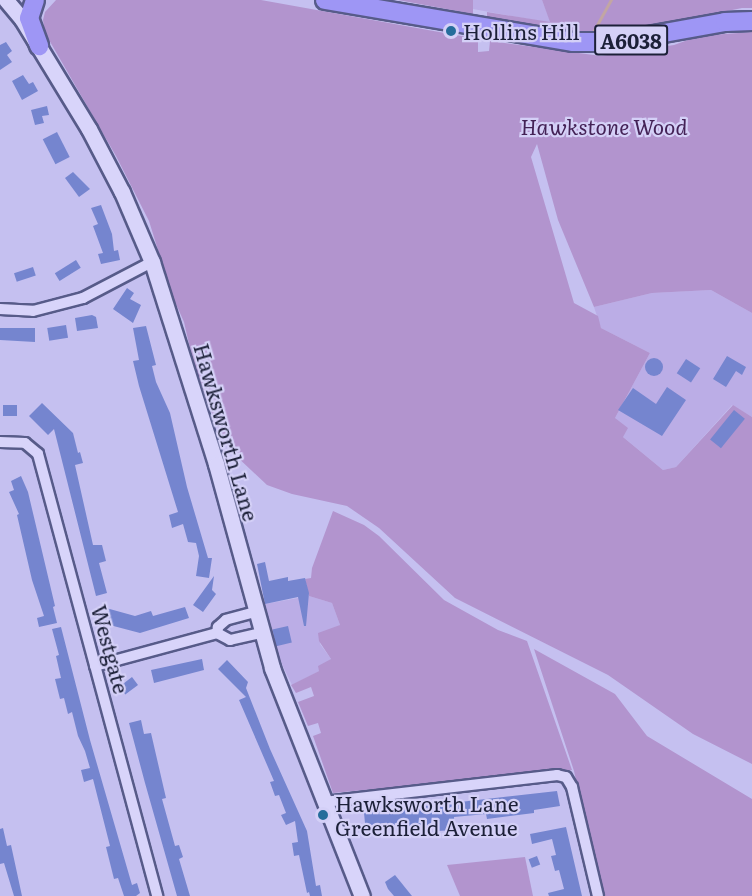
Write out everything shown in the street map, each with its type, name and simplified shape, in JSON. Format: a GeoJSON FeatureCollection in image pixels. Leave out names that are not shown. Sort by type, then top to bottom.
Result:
{"type":"FeatureCollection","features":[{"type":"Feature","properties":{"kind":"main road"},"geometry":{"type":"LineString","coordinates":[[35,0],[29,18],[39,46]]}},
{"type":"Feature","properties":{"kind":"main road","name":"A6038"},"geometry":{"type":"LineString","coordinates":[[325,0],[573,42],[614,42],[725,22],[752,21]]}},
{"type":"Feature","properties":{"kind":"street","name":"Hawksworth Lane"},"geometry":{"type":"LineString","coordinates":[[6,0],[39,46],[89,129],[117,181],[152,262],[216,464],[261,633],[362,896]]}},
{"type":"Feature","properties":{"kind":"street"},"geometry":{"type":"LineString","coordinates":[[0,309],[33,311],[83,298],[152,262]]}},
{"type":"Feature","properties":{"kind":"street","name":"Westgate"},"geometry":{"type":"LineString","coordinates":[[0,442],[25,443],[38,454],[157,896]]}},
{"type":"Feature","properties":{"kind":"street"},"geometry":{"type":"LineString","coordinates":[[218,633],[218,627],[226,620],[255,612]]}},
{"type":"Feature","properties":{"kind":"street"},"geometry":{"type":"LineString","coordinates":[[95,666],[218,633],[230,640],[261,633]]}},
{"type":"Feature","properties":{"kind":"street"},"geometry":{"type":"LineString","coordinates":[[324,802],[557,775],[566,777],[572,787],[598,896]]}},
{"type":"Feature","properties":{"kind":"shaded area"},"geometry":{"type":"Polygon","coordinates":[[[473,0],[542,0],[551,23],[473,9],[473,0]]]}},
{"type":"Feature","properties":{"kind":"shaded area"},"geometry":{"type":"Polygon","coordinates":[[[711,290],[752,313],[752,417],[732,405],[676,467],[663,470],[622,436],[615,418],[650,353],[601,328],[594,307],[652,293],[711,290]]]}},
{"type":"Feature","properties":{"kind":"shaded area"},"geometry":{"type":"Polygon","coordinates":[[[309,596],[332,603],[340,625],[321,640],[320,644],[331,659],[319,671],[292,685],[279,658],[265,604],[309,596]]]}},
{"type":"Feature","properties":{"kind":"green space","name":"Hawkstone Wood"},"geometry":{"type":"Polygon","coordinates":[[[56,0],[261,0],[478,39],[478,52],[489,51],[490,41],[601,56],[674,45],[710,32],[711,35],[752,32],[752,313],[711,290],[652,293],[594,307],[558,220],[537,144],[531,157],[574,303],[598,316],[601,328],[650,353],[615,418],[628,428],[623,437],[663,470],[676,467],[733,405],[752,417],[752,764],[693,734],[608,675],[455,598],[379,528],[347,506],[292,494],[267,485],[234,454],[217,426],[195,370],[184,322],[172,295],[149,221],[116,156],[45,33],[43,20],[45,12],[56,0]]]}},
{"type":"Feature","properties":{"kind":"green space"},"geometry":{"type":"Polygon","coordinates":[[[398,0],[473,0],[473,14],[398,0]]]}},
{"type":"Feature","properties":{"kind":"green space"},"geometry":{"type":"Polygon","coordinates":[[[542,0],[752,0],[752,8],[742,8],[614,34],[572,34],[487,17],[487,12],[550,22],[542,0]]]}},
{"type":"Feature","properties":{"kind":"green space"},"geometry":{"type":"Polygon","coordinates":[[[333,511],[364,525],[379,536],[444,600],[498,630],[527,641],[572,770],[333,793],[313,736],[321,733],[318,723],[308,726],[298,702],[314,696],[311,687],[296,693],[291,685],[319,671],[318,666],[331,659],[319,641],[318,633],[340,625],[332,603],[309,596],[305,579],[311,578],[312,568],[333,511]]]}},
{"type":"Feature","properties":{"kind":"green space"},"geometry":{"type":"Polygon","coordinates":[[[534,649],[615,694],[647,736],[752,799],[752,896],[602,896],[574,771],[534,649]]]}},
{"type":"Feature","properties":{"kind":"green space"},"geometry":{"type":"Polygon","coordinates":[[[525,857],[533,896],[460,896],[447,865],[525,857]]]}},
{"type":"Feature","properties":{"kind":"building"},"geometry":{"type":"Polygon","coordinates":[[[6,42],[12,51],[7,55],[12,62],[0,70],[0,45],[6,42]]]}},
{"type":"Feature","properties":{"kind":"building"},"geometry":{"type":"Polygon","coordinates":[[[23,75],[29,84],[33,82],[38,91],[22,100],[12,81],[23,75]]]}},
{"type":"Feature","properties":{"kind":"building"},"geometry":{"type":"Polygon","coordinates":[[[47,106],[49,115],[42,116],[44,123],[35,125],[31,110],[47,106]]]}},
{"type":"Feature","properties":{"kind":"building"},"geometry":{"type":"Polygon","coordinates":[[[57,132],[70,157],[55,164],[43,139],[57,132]]]}},
{"type":"Feature","properties":{"kind":"building"},"geometry":{"type":"Polygon","coordinates":[[[73,172],[90,189],[79,197],[65,178],[73,172]]]}},
{"type":"Feature","properties":{"kind":"building"},"geometry":{"type":"Polygon","coordinates":[[[101,205],[112,234],[114,251],[118,250],[120,260],[101,264],[98,254],[103,253],[93,226],[98,224],[91,208],[101,205]]]}},
{"type":"Feature","properties":{"kind":"building"},"geometry":{"type":"Polygon","coordinates":[[[76,260],[81,268],[60,281],[55,273],[76,260]]]}},
{"type":"Feature","properties":{"kind":"building"},"geometry":{"type":"Polygon","coordinates":[[[33,267],[36,276],[17,282],[14,273],[33,267]]]}},
{"type":"Feature","properties":{"kind":"building"},"geometry":{"type":"Polygon","coordinates":[[[127,288],[134,293],[130,299],[141,305],[133,323],[113,309],[127,288]]]}},
{"type":"Feature","properties":{"kind":"building"},"geometry":{"type":"Polygon","coordinates":[[[92,315],[96,317],[98,328],[77,331],[75,318],[92,315]]]}},
{"type":"Feature","properties":{"kind":"building"},"geometry":{"type":"Polygon","coordinates":[[[66,325],[68,338],[49,341],[47,328],[66,325]]]}},
{"type":"Feature","properties":{"kind":"building"},"geometry":{"type":"Polygon","coordinates":[[[146,326],[156,365],[152,366],[156,382],[170,413],[187,487],[208,558],[212,558],[209,578],[196,576],[199,556],[196,543],[188,542],[183,524],[172,528],[169,515],[178,512],[133,361],[139,360],[133,328],[146,326]]]}},
{"type":"Feature","properties":{"kind":"building"},"geometry":{"type":"Polygon","coordinates":[[[0,328],[35,328],[35,342],[0,340],[0,328]]]}},
{"type":"Feature","properties":{"kind":"building"},"geometry":{"type":"Polygon","coordinates":[[[727,356],[746,367],[742,375],[736,371],[726,387],[713,379],[727,356]]]}},
{"type":"Feature","properties":{"kind":"building"},"geometry":{"type":"Polygon","coordinates":[[[654,358],[662,363],[663,367],[658,375],[654,376],[646,371],[645,367],[650,359],[654,358]]]}},
{"type":"Feature","properties":{"kind":"building"},"geometry":{"type":"Polygon","coordinates":[[[686,359],[700,368],[691,383],[677,373],[686,359]]]}},
{"type":"Feature","properties":{"kind":"building"},"geometry":{"type":"Polygon","coordinates":[[[667,387],[686,400],[662,436],[618,410],[633,388],[656,404],[667,387]]]}},
{"type":"Feature","properties":{"kind":"building"},"geometry":{"type":"Polygon","coordinates":[[[42,403],[73,433],[78,453],[80,452],[83,463],[75,465],[93,545],[102,545],[106,561],[99,563],[107,593],[96,596],[54,429],[48,435],[29,416],[42,403]]]}},
{"type":"Feature","properties":{"kind":"building"},"geometry":{"type":"Polygon","coordinates":[[[3,405],[17,405],[17,416],[3,416],[3,405]]]}},
{"type":"Feature","properties":{"kind":"building"},"geometry":{"type":"Polygon","coordinates":[[[734,410],[745,419],[721,448],[710,440],[734,410]]]}},
{"type":"Feature","properties":{"kind":"building"},"geometry":{"type":"Polygon","coordinates":[[[21,476],[28,492],[55,606],[53,607],[57,623],[39,627],[37,618],[44,616],[32,580],[17,515],[19,514],[9,492],[14,490],[11,481],[21,476]]]}},
{"type":"Feature","properties":{"kind":"building"},"geometry":{"type":"Polygon","coordinates":[[[265,562],[269,581],[288,577],[288,581],[305,578],[309,593],[306,626],[304,626],[298,597],[265,604],[257,564],[265,562]]]}},
{"type":"Feature","properties":{"kind":"building"},"geometry":{"type":"Polygon","coordinates":[[[214,576],[212,590],[216,594],[203,612],[193,605],[214,576]]]}},
{"type":"Feature","properties":{"kind":"building"},"geometry":{"type":"Polygon","coordinates":[[[185,607],[189,618],[140,633],[102,623],[106,608],[135,616],[151,611],[153,616],[185,607]]]}},
{"type":"Feature","properties":{"kind":"building"},"geometry":{"type":"Polygon","coordinates":[[[288,626],[292,643],[276,646],[272,630],[288,626]]]}},
{"type":"Feature","properties":{"kind":"building"},"geometry":{"type":"Polygon","coordinates":[[[61,627],[90,740],[132,885],[137,883],[140,893],[136,896],[124,896],[118,878],[114,879],[106,847],[110,846],[93,779],[84,782],[81,770],[90,768],[85,751],[78,736],[72,712],[68,714],[64,698],[60,699],[55,679],[61,678],[56,656],[59,655],[52,629],[61,627]]]}},
{"type":"Feature","properties":{"kind":"building"},"geometry":{"type":"Polygon","coordinates":[[[202,659],[204,670],[154,683],[151,670],[202,659]]]}},
{"type":"Feature","properties":{"kind":"building"},"geometry":{"type":"Polygon","coordinates":[[[227,660],[248,682],[246,688],[270,749],[307,831],[316,886],[320,885],[322,896],[310,896],[309,892],[307,893],[299,855],[294,856],[292,843],[298,842],[295,821],[286,825],[281,815],[286,813],[279,795],[275,796],[270,782],[274,781],[239,700],[246,697],[218,669],[227,660]]]}},
{"type":"Feature","properties":{"kind":"building"},"geometry":{"type":"Polygon","coordinates":[[[132,677],[138,685],[125,695],[119,687],[132,677]]]}},
{"type":"Feature","properties":{"kind":"building"},"geometry":{"type":"Polygon","coordinates":[[[141,720],[144,734],[151,733],[166,798],[162,799],[175,846],[179,845],[183,857],[179,859],[190,896],[177,896],[145,783],[129,723],[141,720]]]}},
{"type":"Feature","properties":{"kind":"building"},"geometry":{"type":"Polygon","coordinates":[[[557,791],[560,806],[534,810],[534,813],[487,819],[486,814],[454,817],[455,830],[437,831],[437,827],[415,829],[415,825],[366,833],[364,813],[557,791]]]}},
{"type":"Feature","properties":{"kind":"building"},"geometry":{"type":"Polygon","coordinates":[[[566,827],[582,896],[549,896],[548,893],[564,889],[559,870],[555,871],[551,856],[556,855],[552,839],[532,844],[530,834],[566,827]]]}},
{"type":"Feature","properties":{"kind":"building"},"geometry":{"type":"Polygon","coordinates":[[[3,828],[7,846],[11,845],[22,896],[14,896],[4,863],[0,864],[0,829],[3,828]]]}},
{"type":"Feature","properties":{"kind":"building"},"geometry":{"type":"Polygon","coordinates":[[[537,856],[540,864],[532,868],[529,859],[537,856]]]}},
{"type":"Feature","properties":{"kind":"building"},"geometry":{"type":"Polygon","coordinates":[[[395,875],[412,896],[394,896],[388,889],[385,882],[395,875]]]}},
{"type":"Feature","properties":{"kind":"waterway"},"geometry":{"type":"LineString","coordinates":[[593,32],[611,0]]}},
{"type":"Feature","properties":{"kind":"place","name":"Hollins Hill"},"geometry":{"type":"Point","coordinates":[451,31]}},
{"type":"Feature","properties":{"kind":"place","name":"Hawksworth Lane Greenfield Avenue"},"geometry":{"type":"Point","coordinates":[323,815]}}]}
